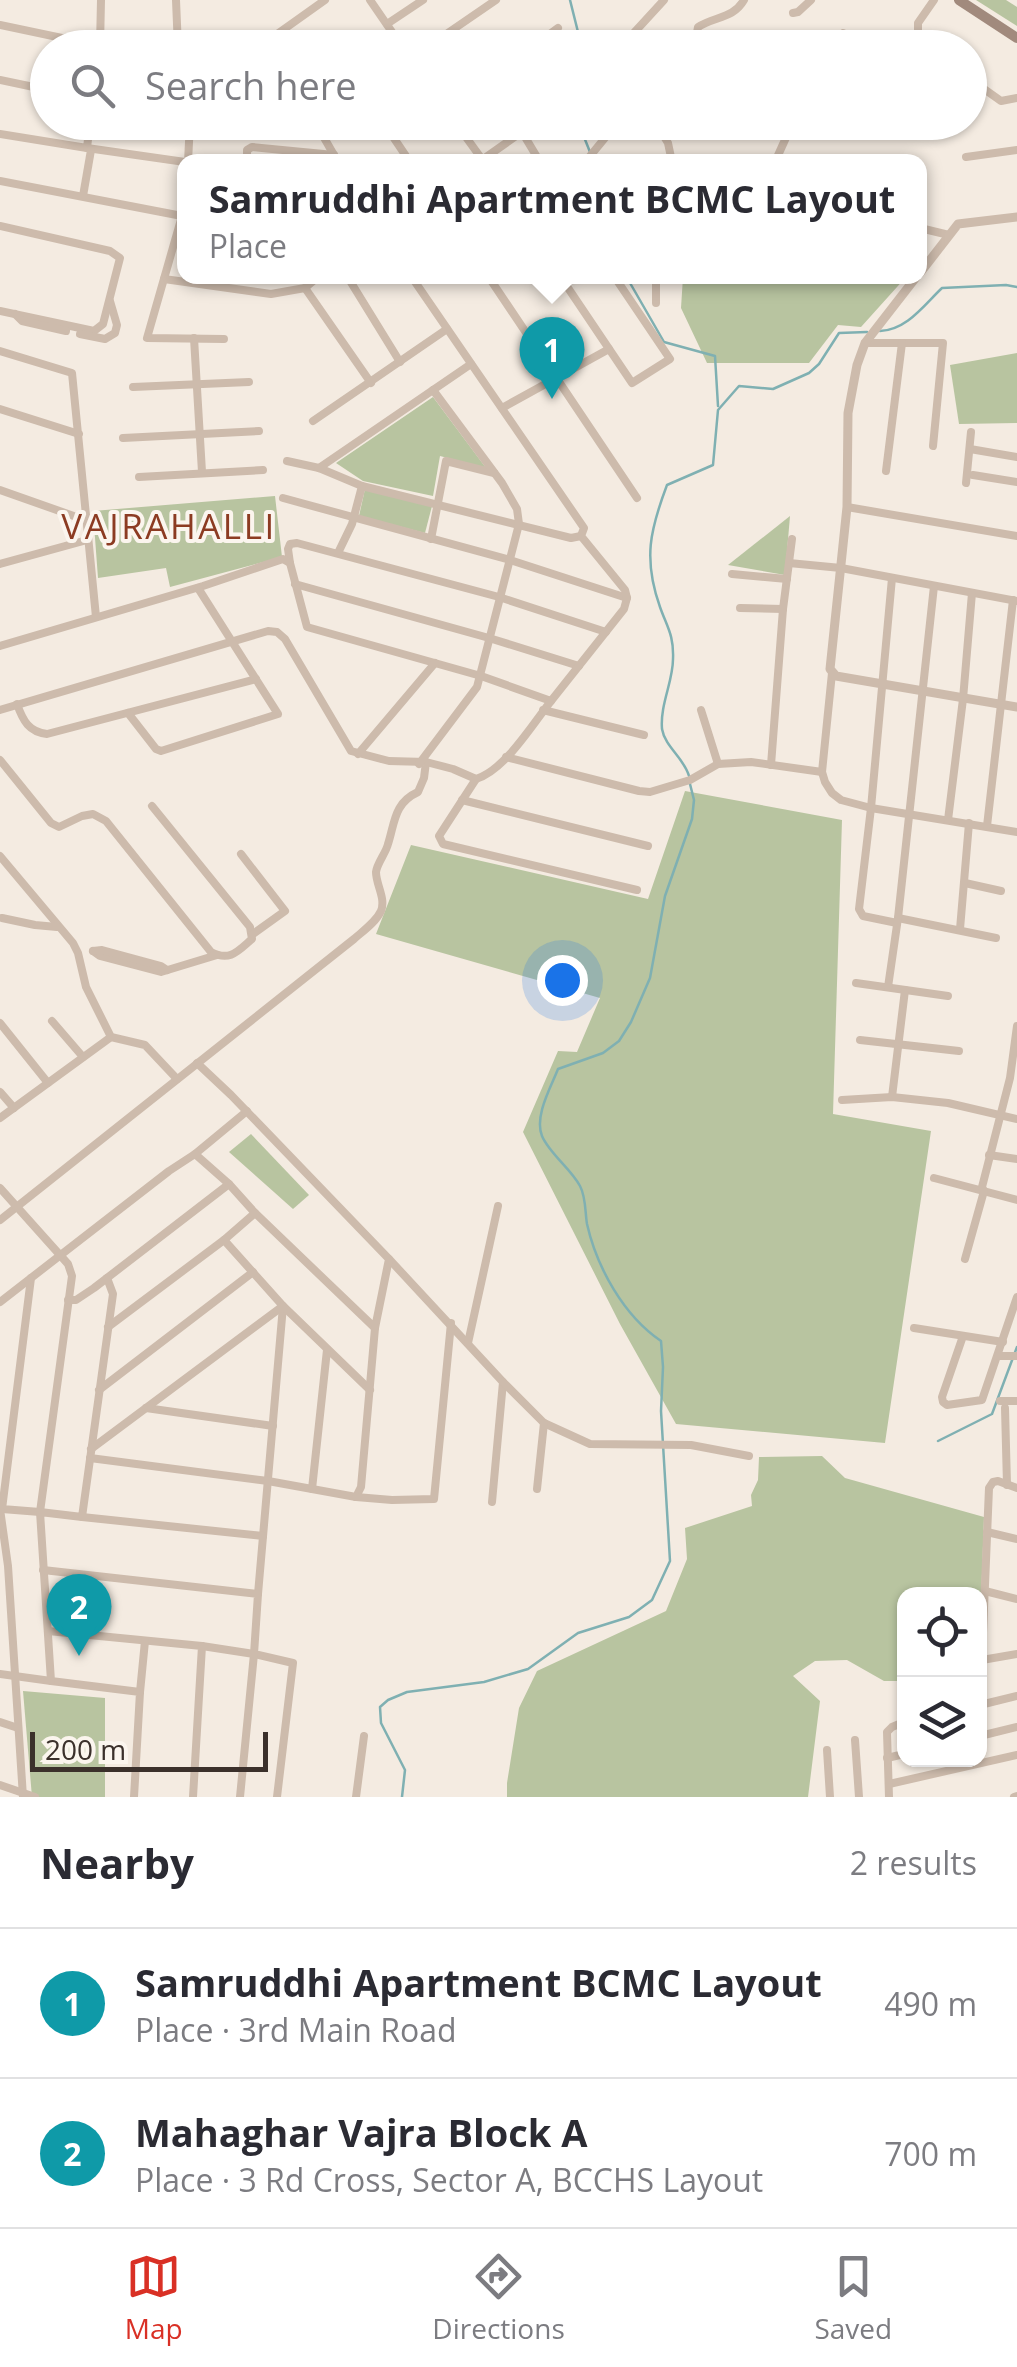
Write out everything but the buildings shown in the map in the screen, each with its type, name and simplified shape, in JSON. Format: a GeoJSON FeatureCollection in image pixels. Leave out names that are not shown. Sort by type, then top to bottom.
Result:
{"type":"FeatureCollection","features":[{"type":"Feature","properties":{"kind":"main road"},"geometry":{"type":"LineString","coordinates":[[959,0],[1017,38]]}},
{"type":"Feature","properties":{"kind":"street"},"geometry":{"type":"LineString","coordinates":[[101,0],[101,30]]}},
{"type":"Feature","properties":{"kind":"street"},"geometry":{"type":"LineString","coordinates":[[176,0],[177,30]]}},
{"type":"Feature","properties":{"kind":"street"},"geometry":{"type":"LineString","coordinates":[[287,30],[325,0]]}},
{"type":"Feature","properties":{"kind":"street"},"geometry":{"type":"LineString","coordinates":[[370,0],[391,30]]}},
{"type":"Feature","properties":{"kind":"street"},"geometry":{"type":"LineString","coordinates":[[387,24],[422,0]]}},
{"type":"Feature","properties":{"kind":"street"},"geometry":{"type":"LineString","coordinates":[[452,30],[496,0]]}},
{"type":"Feature","properties":{"kind":"street"},"geometry":{"type":"LineString","coordinates":[[636,30],[664,0]]}},
{"type":"Feature","properties":{"kind":"street"},"geometry":{"type":"LineString","coordinates":[[697,30],[706,22],[735,12],[744,0]]}},
{"type":"Feature","properties":{"kind":"street"},"geometry":{"type":"LineString","coordinates":[[793,13],[811,0]]}},
{"type":"Feature","properties":{"kind":"street"},"geometry":{"type":"LineString","coordinates":[[917,30],[934,0]]}},
{"type":"Feature","properties":{"kind":"street"},"geometry":{"type":"LineString","coordinates":[[0,26],[30,32]]}},
{"type":"Feature","properties":{"kind":"street"},"geometry":{"type":"LineString","coordinates":[[0,80],[30,86]]}},
{"type":"Feature","properties":{"kind":"street"},"geometry":{"type":"LineString","coordinates":[[987,91],[1001,100],[1017,98]]}},
{"type":"Feature","properties":{"kind":"street"},"geometry":{"type":"LineString","coordinates":[[0,134],[30,139]]}},
{"type":"Feature","properties":{"kind":"street"},"geometry":{"type":"LineString","coordinates":[[36,140],[177,161]]}},
{"type":"Feature","properties":{"kind":"street"},"geometry":{"type":"LineString","coordinates":[[83,196],[89,140]]}},
{"type":"Feature","properties":{"kind":"street"},"geometry":{"type":"LineString","coordinates":[[247,154],[252,147],[305,154]]}},
{"type":"Feature","properties":{"kind":"street"},"geometry":{"type":"LineString","coordinates":[[966,157],[1017,150]]}},
{"type":"Feature","properties":{"kind":"street"},"geometry":{"type":"LineString","coordinates":[[0,181],[177,215]]}},
{"type":"Feature","properties":{"kind":"street"},"geometry":{"type":"LineString","coordinates":[[927,263],[958,224],[1017,217]]}},
{"type":"Feature","properties":{"kind":"street"},"geometry":{"type":"LineString","coordinates":[[0,226],[115,253],[120,258],[103,324],[94,331],[0,311]]}},
{"type":"Feature","properties":{"kind":"street"},"geometry":{"type":"LineString","coordinates":[[927,229],[949,234]]}},
{"type":"Feature","properties":{"kind":"street"},"geometry":{"type":"LineString","coordinates":[[177,247],[147,338],[224,338]]}},
{"type":"Feature","properties":{"kind":"street"},"geometry":{"type":"LineString","coordinates":[[164,279],[177,281]]}},
{"type":"Feature","properties":{"kind":"street"},"geometry":{"type":"LineString","coordinates":[[200,284],[271,294],[309,284]]}},
{"type":"Feature","properties":{"kind":"street"},"geometry":{"type":"LineString","coordinates":[[351,284],[400,362]]}},
{"type":"Feature","properties":{"kind":"street"},"geometry":{"type":"LineString","coordinates":[[416,284],[584,528],[582,536]]}},
{"type":"Feature","properties":{"kind":"street"},"geometry":{"type":"LineString","coordinates":[[493,284],[637,498]]}},
{"type":"Feature","properties":{"kind":"street"},"geometry":{"type":"LineString","coordinates":[[565,284],[632,383],[670,360],[619,284]]}},
{"type":"Feature","properties":{"kind":"street"},"geometry":{"type":"LineString","coordinates":[[656,284],[656,303]]}},
{"type":"Feature","properties":{"kind":"street"},"geometry":{"type":"LineString","coordinates":[[911,284],[865,342],[848,413],[847,507],[822,772],[824,782],[841,800],[1017,832]]}},
{"type":"Feature","properties":{"kind":"street"},"geometry":{"type":"LineString","coordinates":[[305,288],[371,382]]}},
{"type":"Feature","properties":{"kind":"street"},"geometry":{"type":"LineString","coordinates":[[80,334],[104,338],[116,332],[110,298]]}},
{"type":"Feature","properties":{"kind":"street"},"geometry":{"type":"LineString","coordinates":[[16,314],[22,321],[66,331]]}},
{"type":"Feature","properties":{"kind":"street"},"geometry":{"type":"LineString","coordinates":[[313,420],[447,329]]}},
{"type":"Feature","properties":{"kind":"street"},"geometry":{"type":"LineString","coordinates":[[194,338],[202,472]]}},
{"type":"Feature","properties":{"kind":"street"},"geometry":{"type":"LineString","coordinates":[[865,342],[943,343],[933,446]]}},
{"type":"Feature","properties":{"kind":"street"},"geometry":{"type":"LineString","coordinates":[[886,471],[902,343]]}},
{"type":"Feature","properties":{"kind":"street"},"geometry":{"type":"LineString","coordinates":[[502,408],[609,349]]}},
{"type":"Feature","properties":{"kind":"street"},"geometry":{"type":"LineString","coordinates":[[0,351],[72,374],[96,617]]}},
{"type":"Feature","properties":{"kind":"street"},"geometry":{"type":"LineString","coordinates":[[319,468],[471,364]]}},
{"type":"Feature","properties":{"kind":"street"},"geometry":{"type":"LineString","coordinates":[[132,387],[248,382]]}},
{"type":"Feature","properties":{"kind":"street"},"geometry":{"type":"LineString","coordinates":[[0,1220],[380,914],[383,904],[376,871],[389,843],[390,830],[408,797],[418,792],[424,778],[423,763],[478,687],[519,524],[517,509],[494,473],[433,390]]}},
{"type":"Feature","properties":{"kind":"street"},"geometry":{"type":"LineString","coordinates":[[0,409],[78,434]]}},
{"type":"Feature","properties":{"kind":"street"},"geometry":{"type":"LineString","coordinates":[[123,438],[258,431]]}},
{"type":"Feature","properties":{"kind":"street"},"geometry":{"type":"LineString","coordinates":[[966,483],[972,432]]}},
{"type":"Feature","properties":{"kind":"street"},"geometry":{"type":"LineString","coordinates":[[970,449],[1017,457]]}},
{"type":"Feature","properties":{"kind":"street"},"geometry":{"type":"LineString","coordinates":[[287,461],[319,468],[362,486],[571,538],[582,536]]}},
{"type":"Feature","properties":{"kind":"street"},"geometry":{"type":"LineString","coordinates":[[431,539],[446,461],[494,473]]}},
{"type":"Feature","properties":{"kind":"street"},"geometry":{"type":"LineString","coordinates":[[139,476],[264,470]]}},
{"type":"Feature","properties":{"kind":"street"},"geometry":{"type":"LineString","coordinates":[[973,474],[1017,482]]}},
{"type":"Feature","properties":{"kind":"street"},"geometry":{"type":"LineString","coordinates":[[338,554],[362,486]]}},
{"type":"Feature","properties":{"kind":"street"},"geometry":{"type":"LineString","coordinates":[[0,490],[85,520]]}},
{"type":"Feature","properties":{"kind":"street"},"geometry":{"type":"LineString","coordinates":[[283,498],[510,560],[627,598]]}},
{"type":"Feature","properties":{"kind":"street"},"geometry":{"type":"LineString","coordinates":[[847,507],[1017,536]]}},
{"type":"Feature","properties":{"kind":"street"},"geometry":{"type":"LineString","coordinates":[[0,710],[268,631],[277,632],[285,639],[350,751],[389,761],[453,769],[476,779],[484,777],[504,761],[624,609],[625,590],[582,536]]}},
{"type":"Feature","properties":{"kind":"street"},"geometry":{"type":"LineString","coordinates":[[771,766],[792,539]]}},
{"type":"Feature","properties":{"kind":"street"},"geometry":{"type":"LineString","coordinates":[[0,564],[87,540]]}},
{"type":"Feature","properties":{"kind":"street"},"geometry":{"type":"LineString","coordinates":[[551,701],[480,676],[307,627],[290,563],[290,544],[297,542],[499,597],[606,632]]}},
{"type":"Feature","properties":{"kind":"street"},"geometry":{"type":"LineString","coordinates":[[0,646],[283,559],[290,563]]}},
{"type":"Feature","properties":{"kind":"street"},"geometry":{"type":"LineString","coordinates":[[789,563],[840,568],[1015,600],[986,826]]}},
{"type":"Feature","properties":{"kind":"street"},"geometry":{"type":"LineString","coordinates":[[732,574],[787,579]]}},
{"type":"Feature","properties":{"kind":"street"},"geometry":{"type":"LineString","coordinates":[[892,578],[858,909],[863,916],[996,938]]}},
{"type":"Feature","properties":{"kind":"street"},"geometry":{"type":"LineString","coordinates":[[295,584],[579,666]]}},
{"type":"Feature","properties":{"kind":"street"},"geometry":{"type":"LineString","coordinates":[[888,987],[934,586]]}},
{"type":"Feature","properties":{"kind":"street"},"geometry":{"type":"LineString","coordinates":[[128,714],[156,749],[165,750],[278,714],[198,588]]}},
{"type":"Feature","properties":{"kind":"street"},"geometry":{"type":"LineString","coordinates":[[948,820],[972,592]]}},
{"type":"Feature","properties":{"kind":"street"},"geometry":{"type":"LineString","coordinates":[[740,608],[783,610]]}},
{"type":"Feature","properties":{"kind":"street"},"geometry":{"type":"LineString","coordinates":[[358,754],[435,664]]}},
{"type":"Feature","properties":{"kind":"street"},"geometry":{"type":"LineString","coordinates":[[832,674],[1017,708]]}},
{"type":"Feature","properties":{"kind":"street"},"geometry":{"type":"LineString","coordinates":[[17,704],[30,730],[47,734],[256,679]]}},
{"type":"Feature","properties":{"kind":"street"},"geometry":{"type":"LineString","coordinates":[[544,710],[644,735]]}},
{"type":"Feature","properties":{"kind":"street"},"geometry":{"type":"LineString","coordinates":[[701,710],[718,764]]}},
{"type":"Feature","properties":{"kind":"street"},"geometry":{"type":"LineString","coordinates":[[506,757],[639,792],[690,780],[718,764],[751,762],[822,772]]}},
{"type":"Feature","properties":{"kind":"street"},"geometry":{"type":"LineString","coordinates":[[0,760],[59,828],[94,814],[106,821],[217,955]]}},
{"type":"Feature","properties":{"kind":"street"},"geometry":{"type":"LineString","coordinates":[[476,779],[439,836],[444,844],[637,890]]}},
{"type":"Feature","properties":{"kind":"street"},"geometry":{"type":"LineString","coordinates":[[462,800],[648,846]]}},
{"type":"Feature","properties":{"kind":"street"},"geometry":{"type":"LineString","coordinates":[[152,806],[253,934]]}},
{"type":"Feature","properties":{"kind":"street"},"geometry":{"type":"LineString","coordinates":[[960,930],[969,823]]}},
{"type":"Feature","properties":{"kind":"street"},"geometry":{"type":"LineString","coordinates":[[78,952],[93,951],[153,972],[217,955],[233,955],[253,934],[286,911],[241,854]]}},
{"type":"Feature","properties":{"kind":"street"},"geometry":{"type":"LineString","coordinates":[[0,856],[73,943],[86,987],[111,1037]]}},
{"type":"Feature","properties":{"kind":"street"},"geometry":{"type":"LineString","coordinates":[[965,883],[1002,891]]}},
{"type":"Feature","properties":{"kind":"street"},"geometry":{"type":"LineString","coordinates":[[2,918],[58,927]]}},
{"type":"Feature","properties":{"kind":"street"},"geometry":{"type":"LineString","coordinates":[[856,982],[948,996]]}},
{"type":"Feature","properties":{"kind":"street"},"geometry":{"type":"LineString","coordinates":[[892,1097],[905,990]]}},
{"type":"Feature","properties":{"kind":"street"},"geometry":{"type":"LineString","coordinates":[[52,1021],[83,1057]]}},
{"type":"Feature","properties":{"kind":"street"},"geometry":{"type":"LineString","coordinates":[[0,1023],[48,1083]]}},
{"type":"Feature","properties":{"kind":"street"},"geometry":{"type":"LineString","coordinates":[[965,1259],[1000,1114],[1014,1079],[1017,1026]]}},
{"type":"Feature","properties":{"kind":"street"},"geometry":{"type":"LineString","coordinates":[[0,1118],[111,1037],[145,1045],[177,1079]]}},
{"type":"Feature","properties":{"kind":"street"},"geometry":{"type":"LineString","coordinates":[[860,1040],[960,1051]]}},
{"type":"Feature","properties":{"kind":"street"},"geometry":{"type":"LineString","coordinates":[[197,1064],[247,1111],[544,1423],[590,1444],[691,1445],[750,1456]]}},
{"type":"Feature","properties":{"kind":"street"},"geometry":{"type":"LineString","coordinates":[[0,1092],[14,1108]]}},
{"type":"Feature","properties":{"kind":"street"},"geometry":{"type":"LineString","coordinates":[[842,1100],[892,1097],[948,1103],[1017,1119]]}},
{"type":"Feature","properties":{"kind":"street"},"geometry":{"type":"LineString","coordinates":[[0,1302],[247,1111]]}},
{"type":"Feature","properties":{"kind":"street"},"geometry":{"type":"LineString","coordinates":[[195,1154],[375,1328]]}},
{"type":"Feature","properties":{"kind":"street"},"geometry":{"type":"LineString","coordinates":[[989,1155],[1017,1159]]}},
{"type":"Feature","properties":{"kind":"street"},"geometry":{"type":"LineString","coordinates":[[934,1178],[1017,1200]]}},
{"type":"Feature","properties":{"kind":"street"},"geometry":{"type":"LineString","coordinates":[[68,1300],[76,1300],[107,1278],[229,1184]]}},
{"type":"Feature","properties":{"kind":"street"},"geometry":{"type":"LineString","coordinates":[[0,1188],[68,1264],[72,1276],[40,1512],[51,1681]]}},
{"type":"Feature","properties":{"kind":"street"},"geometry":{"type":"LineString","coordinates":[[468,1343],[498,1206]]}},
{"type":"Feature","properties":{"kind":"street"},"geometry":{"type":"LineString","coordinates":[[108,1327],[255,1214]]}},
{"type":"Feature","properties":{"kind":"street"},"geometry":{"type":"LineString","coordinates":[[224,1240],[283,1306],[370,1391]]}},
{"type":"Feature","properties":{"kind":"street"},"geometry":{"type":"LineString","coordinates":[[356,1497],[361,1487],[375,1328],[390,1259]]}},
{"type":"Feature","properties":{"kind":"street"},"geometry":{"type":"LineString","coordinates":[[98,1390],[253,1272]]}},
{"type":"Feature","properties":{"kind":"street"},"geometry":{"type":"LineString","coordinates":[[23,1795],[1,1509],[31,1278]]}},
{"type":"Feature","properties":{"kind":"street"},"geometry":{"type":"LineString","coordinates":[[82,1516],[113,1294],[107,1278]]}},
{"type":"Feature","properties":{"kind":"street"},"geometry":{"type":"LineString","coordinates":[[963,1336],[942,1397],[946,1405],[982,1400],[1013,1319],[1017,1297]]}},
{"type":"Feature","properties":{"kind":"street"},"geometry":{"type":"LineString","coordinates":[[90,1454],[283,1306]]}},
{"type":"Feature","properties":{"kind":"street"},"geometry":{"type":"LineString","coordinates":[[240,1797],[283,1306]]}},
{"type":"Feature","properties":{"kind":"street"},"geometry":{"type":"LineString","coordinates":[[90,1454],[356,1497],[434,1499],[451,1323]]}},
{"type":"Feature","properties":{"kind":"street"},"geometry":{"type":"LineString","coordinates":[[914,1328],[1003,1342]]}},
{"type":"Feature","properties":{"kind":"street"},"geometry":{"type":"LineString","coordinates":[[312,1489],[327,1350]]}},
{"type":"Feature","properties":{"kind":"street"},"geometry":{"type":"LineString","coordinates":[[998,1356],[1017,1356]]}},
{"type":"Feature","properties":{"kind":"street"},"geometry":{"type":"LineString","coordinates":[[492,1502],[504,1382]]}},
{"type":"Feature","properties":{"kind":"street"},"geometry":{"type":"LineString","coordinates":[[985,1587],[990,1485],[998,1481],[1012,1486],[1003,1404],[1017,1401]]}},
{"type":"Feature","properties":{"kind":"street"},"geometry":{"type":"LineString","coordinates":[[146,1408],[273,1426]]}},
{"type":"Feature","properties":{"kind":"street"},"geometry":{"type":"LineString","coordinates":[[538,1489],[544,1423]]}},
{"type":"Feature","properties":{"kind":"street"},"geometry":{"type":"LineString","coordinates":[[1,1509],[263,1536]]}},
{"type":"Feature","properties":{"kind":"street"},"geometry":{"type":"LineString","coordinates":[[987,1532],[1017,1539]]}},
{"type":"Feature","properties":{"kind":"street"},"geometry":{"type":"LineString","coordinates":[[43,1570],[258,1594]]}},
{"type":"Feature","properties":{"kind":"street"},"geometry":{"type":"LineString","coordinates":[[987,1592],[1017,1599]]}},
{"type":"Feature","properties":{"kind":"street"},"geometry":{"type":"LineString","coordinates":[[0,1622],[12,1623]]}},
{"type":"Feature","properties":{"kind":"street"},"geometry":{"type":"LineString","coordinates":[[48,1631],[202,1646],[293,1664],[277,1797]]}},
{"type":"Feature","properties":{"kind":"street"},"geometry":{"type":"LineString","coordinates":[[134,1797],[146,1641]]}},
{"type":"Feature","properties":{"kind":"street"},"geometry":{"type":"LineString","coordinates":[[193,1797],[202,1646]]}},
{"type":"Feature","properties":{"kind":"street"},"geometry":{"type":"LineString","coordinates":[[987,1659],[1017,1654]]}},
{"type":"Feature","properties":{"kind":"street"},"geometry":{"type":"LineString","coordinates":[[0,1674],[140,1692]]}},
{"type":"Feature","properties":{"kind":"street"},"geometry":{"type":"LineString","coordinates":[[987,1703],[1017,1696]]}},
{"type":"Feature","properties":{"kind":"street"},"geometry":{"type":"LineString","coordinates":[[0,1722],[18,1728]]}},
{"type":"Feature","properties":{"kind":"street"},"geometry":{"type":"LineString","coordinates":[[889,1797],[887,1732],[897,1725]]}},
{"type":"Feature","properties":{"kind":"street"},"geometry":{"type":"LineString","coordinates":[[987,1734],[1017,1727]]}},
{"type":"Feature","properties":{"kind":"street"},"geometry":{"type":"LineString","coordinates":[[356,1797],[364,1736]]}},
{"type":"Feature","properties":{"kind":"street"},"geometry":{"type":"LineString","coordinates":[[855,1740],[859,1797]]}},
{"type":"Feature","properties":{"kind":"street"},"geometry":{"type":"LineString","coordinates":[[826,1750],[830,1797]]}},
{"type":"Feature","properties":{"kind":"street"},"geometry":{"type":"LineString","coordinates":[[888,1784],[1017,1755]]}},
{"type":"Feature","properties":{"kind":"street"},"geometry":{"type":"LineString","coordinates":[[886,1758],[897,1756]]}},
{"type":"Feature","properties":{"kind":"street"},"geometry":{"type":"LineString","coordinates":[[0,1785],[34,1797]]}},
{"type":"Feature","properties":{"kind":"green space"},"geometry":{"type":"Polygon","coordinates":[[[976,0],[1006,0],[1017,7],[1017,26],[976,0]]]}},
{"type":"Feature","properties":{"kind":"green space"},"geometry":{"type":"Polygon","coordinates":[[[682,284],[900,284],[861,327],[838,325],[809,363],[707,363],[681,308],[682,284]]]}},
{"type":"Feature","properties":{"kind":"green space"},"geometry":{"type":"Polygon","coordinates":[[[1017,353],[1017,423],[959,424],[950,365],[1017,353]]]}},
{"type":"Feature","properties":{"kind":"green space"},"geometry":{"type":"Polygon","coordinates":[[[433,397],[486,468],[440,456],[433,496],[363,481],[336,463],[433,397]]]}},
{"type":"Feature","properties":{"kind":"green space"},"geometry":{"type":"Polygon","coordinates":[[[365,489],[432,506],[425,533],[359,516],[365,489]]]}},
{"type":"Feature","properties":{"kind":"green space"},"geometry":{"type":"Polygon","coordinates":[[[275,496],[282,557],[170,587],[166,568],[98,578],[93,511],[275,496]]]}},
{"type":"Feature","properties":{"kind":"green space"},"geometry":{"type":"Polygon","coordinates":[[[790,516],[785,575],[728,565],[790,516]]]}},
{"type":"Feature","properties":{"kind":"green space"},"geometry":{"type":"Polygon","coordinates":[[[685,791],[842,820],[833,1114],[931,1131],[885,1443],[676,1424],[620,1324],[523,1132],[558,1051],[577,1052],[600,998],[376,934],[411,845],[648,899],[685,791]]]}},
{"type":"Feature","properties":{"kind":"green space"},"geometry":{"type":"Polygon","coordinates":[[[251,1134],[309,1195],[293,1209],[229,1152],[251,1134]]]}},
{"type":"Feature","properties":{"kind":"green space"},"geometry":{"type":"Polygon","coordinates":[[[822,1456],[845,1478],[984,1517],[982,1587],[897,1587],[897,1681],[884,1681],[847,1660],[815,1661],[793,1676],[820,1701],[808,1797],[507,1797],[519,1708],[537,1671],[666,1611],[687,1559],[685,1528],[752,1506],[759,1457],[822,1456]]]}},
{"type":"Feature","properties":{"kind":"green space"},"geometry":{"type":"Polygon","coordinates":[[[23,1691],[105,1698],[105,1797],[32,1797],[23,1691]]]}},
{"type":"Feature","properties":{"kind":"waterway"},"geometry":{"type":"LineString","coordinates":[[570,0],[578,30]]}},
{"type":"Feature","properties":{"kind":"waterway"},"geometry":{"type":"LineString","coordinates":[[585,140],[591,154]]}},
{"type":"Feature","properties":{"kind":"waterway"},"geometry":{"type":"LineString","coordinates":[[631,284],[664,342],[715,356],[718,406]]}},
{"type":"Feature","properties":{"kind":"waterway"},"geometry":{"type":"LineString","coordinates":[[880,331],[907,321],[942,288],[1017,287]]}},
{"type":"Feature","properties":{"kind":"waterway"},"geometry":{"type":"LineString","coordinates":[[689,776],[662,729],[673,651],[650,559],[656,516],[667,485],[713,465],[718,410],[739,386],[773,389],[809,373],[839,333],[867,332]]}},
{"type":"Feature","properties":{"kind":"waterway"},"geometry":{"type":"LineString","coordinates":[[402,1797],[405,1770],[381,1723],[380,1707],[407,1692],[484,1682],[528,1669],[578,1633],[629,1617],[652,1600],[670,1561],[661,1341],[624,1305],[605,1274],[587,1224],[582,1190],[545,1142],[540,1120],[558,1069],[603,1053],[619,1041],[631,1022],[650,978],[665,896],[692,819],[694,800],[690,784]]}},
{"type":"Feature","properties":{"kind":"waterway"},"geometry":{"type":"LineString","coordinates":[[938,1441],[992,1414],[1017,1347]]}},
{"type":"Feature","properties":{"kind":"place","name":"Samruddhi Apartment BCMC Layout"},"geometry":{"type":"Point","coordinates":[552,399]}},
{"type":"Feature","properties":{"kind":"place","name":"Mahaghar Vajra Block A"},"geometry":{"type":"Point","coordinates":[79,1656]}},
{"type":"Feature","properties":{"kind":"district","name":"VAJRAHALLI"},"geometry":{"type":"Point","coordinates":[169,525]}}]}
